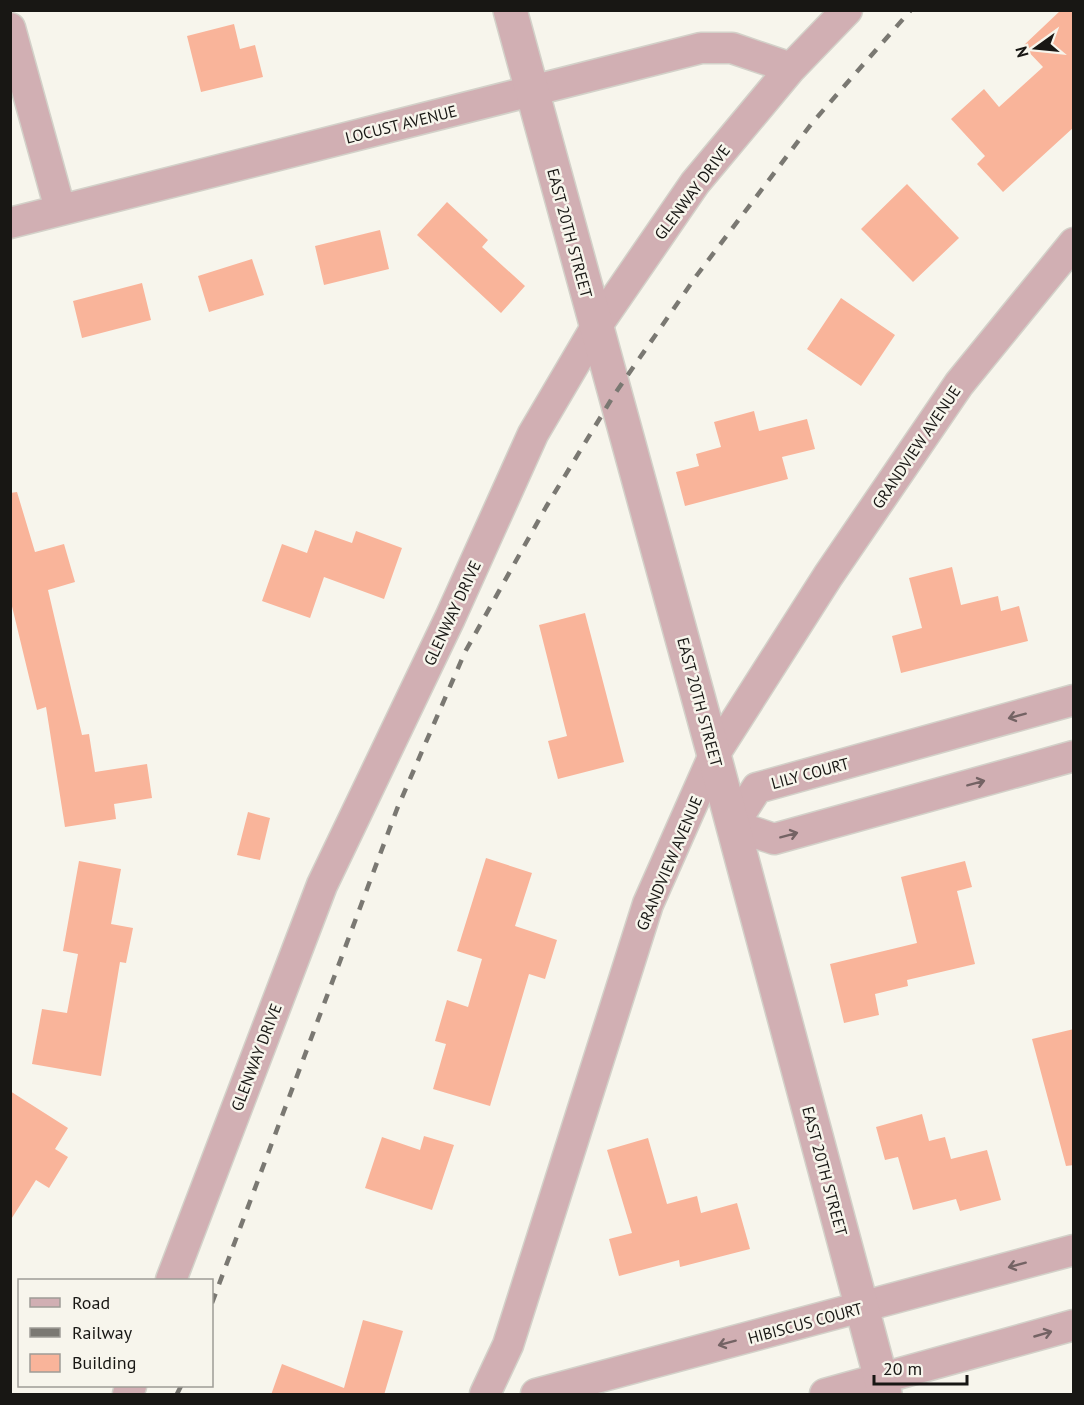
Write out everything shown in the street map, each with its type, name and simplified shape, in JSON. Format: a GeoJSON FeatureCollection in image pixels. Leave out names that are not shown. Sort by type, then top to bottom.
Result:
{"type":"FeatureCollection","features":[{"type":"Feature","properties":{"kind":"street","name":"EAST 20TH STREET"},"geometry":{"type":"LineString","coordinates":[[510,10],[733,825],[883,1388]]}},
{"type":"Feature","properties":{"kind":"street","name":"GLENWAY DRIVE"},"geometry":{"type":"LineString","coordinates":[[172,1279],[322,885],[450,618],[533,434],[596,327],[695,183],[791,68],[847,10]]}},
{"type":"Feature","properties":{"kind":"street"},"geometry":{"type":"LineString","coordinates":[[10,28],[60,209]]}},
{"type":"Feature","properties":{"kind":"street","name":"LOCUST AVENUE"},"geometry":{"type":"LineString","coordinates":[[10,223],[700,48],[732,48],[791,68]]}},
{"type":"Feature","properties":{"kind":"street","name":"GRANDVIEW AVENUE"},"geometry":{"type":"LineString","coordinates":[[485,1395],[508,1345],[648,904],[714,755],[828,576],[958,384],[1074,243]]}},
{"type":"Feature","properties":{"kind":"street","name":"LILY COURT"},"geometry":{"type":"LineString","coordinates":[[733,825],[757,788],[1074,700]]}},
{"type":"Feature","properties":{"kind":"street"},"geometry":{"type":"LineString","coordinates":[[733,825],[774,839],[1074,756]]}},
{"type":"Feature","properties":{"kind":"street","name":"HIBISCUS COURT"},"geometry":{"type":"LineString","coordinates":[[536,1395],[1074,1250]]}},
{"type":"Feature","properties":{"kind":"street"},"geometry":{"type":"LineString","coordinates":[[825,1395],[883,1388],[1074,1325]]}},
{"type":"Feature","properties":{"kind":"building"},"geometry":{"type":"Polygon","coordinates":[[[1061,10],[1074,10],[1074,127],[1003,192],[977,164],[985,156],[951,119],[984,89],[999,107],[1043,67],[1023,46],[1061,10]]]}},
{"type":"Feature","properties":{"kind":"building"},"geometry":{"type":"Polygon","coordinates":[[[234,24],[240,49],[255,45],[263,77],[201,92],[187,36],[234,24]]]}},
{"type":"Feature","properties":{"kind":"building"},"geometry":{"type":"Polygon","coordinates":[[[907,184],[959,238],[913,282],[861,229],[907,184]]]}},
{"type":"Feature","properties":{"kind":"building"},"geometry":{"type":"Polygon","coordinates":[[[447,202],[488,240],[482,247],[525,286],[501,313],[417,235],[447,202]]]}},
{"type":"Feature","properties":{"kind":"building"},"geometry":{"type":"Polygon","coordinates":[[[380,230],[389,269],[324,285],[315,246],[380,230]]]}},
{"type":"Feature","properties":{"kind":"building"},"geometry":{"type":"Polygon","coordinates":[[[252,259],[264,295],[209,312],[198,276],[252,259]]]}},
{"type":"Feature","properties":{"kind":"building"},"geometry":{"type":"Polygon","coordinates":[[[142,283],[151,320],[82,338],[73,301],[142,283]]]}},
{"type":"Feature","properties":{"kind":"building"},"geometry":{"type":"Polygon","coordinates":[[[841,298],[895,335],[861,386],[807,349],[841,298]]]}},
{"type":"Feature","properties":{"kind":"building"},"geometry":{"type":"Polygon","coordinates":[[[754,411],[759,431],[807,419],[815,449],[782,457],[788,479],[685,506],[676,472],[699,466],[696,454],[721,447],[714,422],[754,411]]]}},
{"type":"Feature","properties":{"kind":"building"},"geometry":{"type":"Polygon","coordinates":[[[17,492],[35,552],[64,544],[75,582],[48,590],[82,735],[89,734],[95,772],[147,764],[152,798],[114,804],[116,819],[65,827],[46,707],[37,710],[10,598],[10,493],[17,492]]]}},
{"type":"Feature","properties":{"kind":"building"},"geometry":{"type":"Polygon","coordinates":[[[315,530],[352,543],[356,531],[402,548],[384,599],[324,577],[310,618],[262,601],[282,544],[307,553],[315,530]]]}},
{"type":"Feature","properties":{"kind":"building"},"geometry":{"type":"Polygon","coordinates":[[[952,567],[961,605],[998,596],[1001,611],[1019,606],[1028,641],[901,673],[892,636],[922,628],[909,578],[952,567]]]}},
{"type":"Feature","properties":{"kind":"building"},"geometry":{"type":"Polygon","coordinates":[[[585,613],[624,762],[558,779],[548,741],[567,736],[539,625],[585,613]]]}},
{"type":"Feature","properties":{"kind":"building"},"geometry":{"type":"Polygon","coordinates":[[[248,812],[270,818],[260,860],[237,855],[248,812]]]}},
{"type":"Feature","properties":{"kind":"building"},"geometry":{"type":"Polygon","coordinates":[[[486,858],[532,873],[515,926],[557,940],[545,979],[529,974],[490,1106],[433,1089],[446,1044],[435,1041],[447,1000],[468,1007],[482,959],[457,951],[486,858]]]}},
{"type":"Feature","properties":{"kind":"building"},"geometry":{"type":"Polygon","coordinates":[[[79,861],[121,869],[111,924],[133,928],[126,963],[120,962],[101,1076],[32,1064],[42,1009],[67,1013],[78,954],[63,951],[79,861]]]}},
{"type":"Feature","properties":{"kind":"building"},"geometry":{"type":"Polygon","coordinates":[[[965,861],[972,887],[957,891],[975,964],[907,980],[908,986],[875,994],[879,1015],[844,1023],[830,964],[917,943],[901,877],[965,861]]]}},
{"type":"Feature","properties":{"kind":"building"},"geometry":{"type":"Polygon","coordinates":[[[1074,1029],[1074,1165],[1066,1166],[1032,1039],[1074,1029]]]}},
{"type":"Feature","properties":{"kind":"building"},"geometry":{"type":"Polygon","coordinates":[[[10,1091],[68,1128],[55,1149],[68,1157],[49,1188],[36,1180],[10,1221],[10,1091]]]}},
{"type":"Feature","properties":{"kind":"building"},"geometry":{"type":"Polygon","coordinates":[[[922,1114],[929,1141],[945,1137],[951,1159],[987,1150],[1001,1200],[960,1211],[956,1199],[913,1210],[898,1157],[885,1160],[876,1127],[922,1114]]]}},
{"type":"Feature","properties":{"kind":"building"},"geometry":{"type":"Polygon","coordinates":[[[424,1136],[454,1145],[432,1210],[365,1188],[382,1137],[420,1150],[424,1136]]]}},
{"type":"Feature","properties":{"kind":"building"},"geometry":{"type":"Polygon","coordinates":[[[648,1138],[667,1204],[697,1196],[701,1213],[737,1203],[750,1249],[680,1267],[679,1260],[619,1276],[609,1239],[632,1233],[607,1150],[648,1138]]]}},
{"type":"Feature","properties":{"kind":"building"},"geometry":{"type":"Polygon","coordinates":[[[363,1320],[403,1331],[384,1395],[271,1395],[282,1364],[344,1388],[363,1320]]]}},
{"type":"Feature","properties":{"kind":"railway"},"geometry":{"type":"LineString","coordinates":[[213,1300],[397,809],[465,652],[546,507],[614,395],[697,275],[812,123],[911,10]]}},
{"type":"Feature","properties":{"kind":"railway"},"geometry":{"type":"LineString","coordinates":[[177,1394],[180,1387]]}}]}
